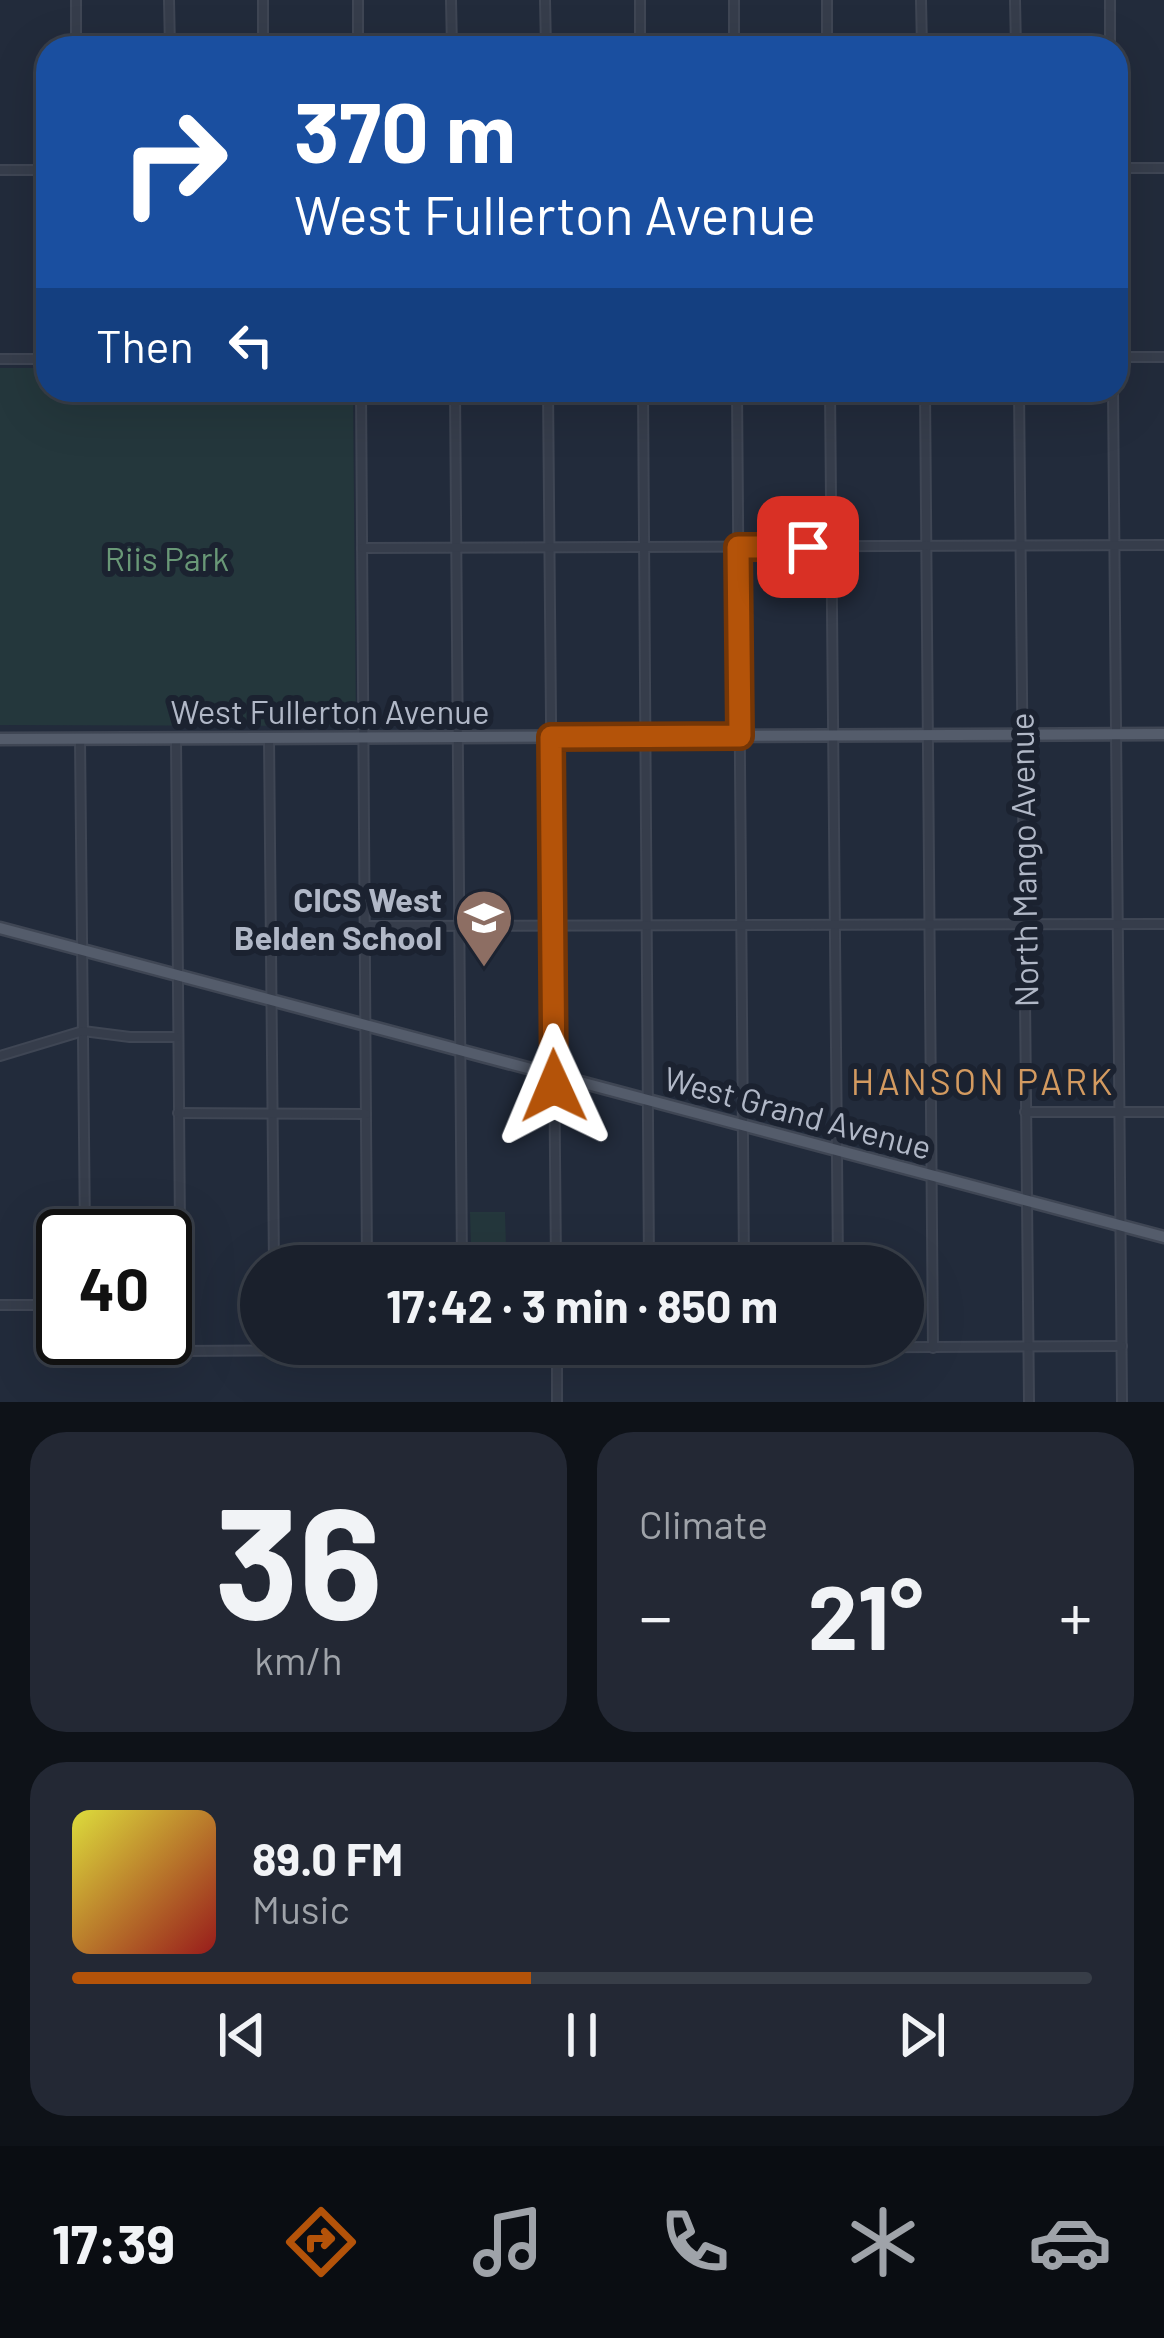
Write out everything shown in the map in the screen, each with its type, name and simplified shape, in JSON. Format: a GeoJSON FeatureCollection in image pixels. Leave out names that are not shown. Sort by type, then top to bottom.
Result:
{"type":"FeatureCollection","features":[{"type":"Feature","properties":{"kind":"main road","name":"West Fullerton Avenue"},"geometry":{"type":"LineString","coordinates":[[0,739],[1164,734]]}},
{"type":"Feature","properties":{"kind":"main road","name":"West Grand Avenue"},"geometry":{"type":"LineString","coordinates":[[0,928],[1164,1238]]}},
{"type":"Feature","properties":{"kind":"street"},"geometry":{"type":"LineString","coordinates":[[76,0],[76,36]]}},
{"type":"Feature","properties":{"kind":"street"},"geometry":{"type":"LineString","coordinates":[[169,0],[170,36]]}},
{"type":"Feature","properties":{"kind":"street"},"geometry":{"type":"LineString","coordinates":[[263,0],[263,36]]}},
{"type":"Feature","properties":{"kind":"street"},"geometry":{"type":"LineString","coordinates":[[358,0],[358,36]]}},
{"type":"Feature","properties":{"kind":"street"},"geometry":{"type":"LineString","coordinates":[[452,0],[452,36]]}},
{"type":"Feature","properties":{"kind":"street"},"geometry":{"type":"LineString","coordinates":[[545,0],[546,36]]}},
{"type":"Feature","properties":{"kind":"street"},"geometry":{"type":"LineString","coordinates":[[640,0],[640,36]]}},
{"type":"Feature","properties":{"kind":"street"},"geometry":{"type":"LineString","coordinates":[[734,0],[734,36]]}},
{"type":"Feature","properties":{"kind":"street"},"geometry":{"type":"LineString","coordinates":[[827,0],[827,36]]}},
{"type":"Feature","properties":{"kind":"street"},"geometry":{"type":"LineString","coordinates":[[921,0],[922,36]]}},
{"type":"Feature","properties":{"kind":"street"},"geometry":{"type":"LineString","coordinates":[[1016,0],[1016,36]]}},
{"type":"Feature","properties":{"kind":"street"},"geometry":{"type":"LineString","coordinates":[[1110,0],[1110,36]]}},
{"type":"Feature","properties":{"kind":"street"},"geometry":{"type":"LineString","coordinates":[[1128,168],[1164,168]]}},
{"type":"Feature","properties":{"kind":"street"},"geometry":{"type":"LineString","coordinates":[[0,170],[36,170]]}},
{"type":"Feature","properties":{"kind":"street"},"geometry":{"type":"LineString","coordinates":[[1128,357],[1164,357]]}},
{"type":"Feature","properties":{"kind":"street"},"geometry":{"type":"LineString","coordinates":[[0,359],[36,359]]}},
{"type":"Feature","properties":{"kind":"street"},"geometry":{"type":"LineString","coordinates":[[361,402],[367,1245]]}},
{"type":"Feature","properties":{"kind":"street"},"geometry":{"type":"LineString","coordinates":[[454,402],[463,1245]]}},
{"type":"Feature","properties":{"kind":"street"},"geometry":{"type":"LineString","coordinates":[[548,402],[556,1245]]}},
{"type":"Feature","properties":{"kind":"street"},"geometry":{"type":"LineString","coordinates":[[643,402],[650,1245]]}},
{"type":"Feature","properties":{"kind":"street"},"geometry":{"type":"LineString","coordinates":[[737,402],[744,1245]]}},
{"type":"Feature","properties":{"kind":"street"},"geometry":{"type":"LineString","coordinates":[[830,402],[838,1245]]}},
{"type":"Feature","properties":{"kind":"street"},"geometry":{"type":"LineString","coordinates":[[925,402],[933,1348]]}},
{"type":"Feature","properties":{"kind":"street","name":"North Mango Avenue"},"geometry":{"type":"LineString","coordinates":[[1019,402],[1029,1402]]}},
{"type":"Feature","properties":{"kind":"street"},"geometry":{"type":"LineString","coordinates":[[1113,402],[1122,1402]]}},
{"type":"Feature","properties":{"kind":"street"},"geometry":{"type":"LineString","coordinates":[[362,548],[1164,545]]}},
{"type":"Feature","properties":{"kind":"street"},"geometry":{"type":"LineString","coordinates":[[269,738],[274,1245]]}},
{"type":"Feature","properties":{"kind":"street"},"geometry":{"type":"LineString","coordinates":[[80,739],[85,1209]]}},
{"type":"Feature","properties":{"kind":"street"},"geometry":{"type":"LineString","coordinates":[[176,739],[179,1209]]}},
{"type":"Feature","properties":{"kind":"street"},"geometry":{"type":"LineString","coordinates":[[365,926],[1164,924]]}},
{"type":"Feature","properties":{"kind":"street"},"geometry":{"type":"LineString","coordinates":[[0,1056],[83,1031],[177,1037]]}},
{"type":"Feature","properties":{"kind":"street"},"geometry":{"type":"LineString","coordinates":[[1025,1112],[1164,1112]]}},
{"type":"Feature","properties":{"kind":"street"},"geometry":{"type":"LineString","coordinates":[[178,1113],[366,1114]]}},
{"type":"Feature","properties":{"kind":"street"},"geometry":{"type":"LineString","coordinates":[[0,1305],[36,1305]]}},
{"type":"Feature","properties":{"kind":"street"},"geometry":{"type":"LineString","coordinates":[[924,1348],[1121,1346]]}},
{"type":"Feature","properties":{"kind":"street"},"geometry":{"type":"LineString","coordinates":[[192,1351],[240,1348]]}},
{"type":"Feature","properties":{"kind":"street"},"geometry":{"type":"LineString","coordinates":[[556,1365],[557,1402]]}},
{"type":"Feature","properties":{"kind":"green space","name":"Riis Park"},"geometry":{"type":"Polygon","coordinates":[[[0,368],[36,368],[36,402],[353,402],[356,726],[0,725],[0,368]]]}},
{"type":"Feature","properties":{"kind":"green space"},"geometry":{"type":"Polygon","coordinates":[[[470,1212],[505,1212],[506,1245],[471,1245],[470,1212]]]}},
{"type":"Feature","properties":{"kind":"place","name":"CICS West Belden School"},"geometry":{"type":"Point","coordinates":[484,969]}},
{"type":"Feature","properties":{"kind":"district","name":"HANSON PARK"},"geometry":{"type":"Point","coordinates":[983,1080]}},
{"type":"Feature","properties":{"kind":"route"},"geometry":{"type":"LineString","coordinates":[[554,1086],[551,737],[740,736],[738,547],[808,547]]}}]}
